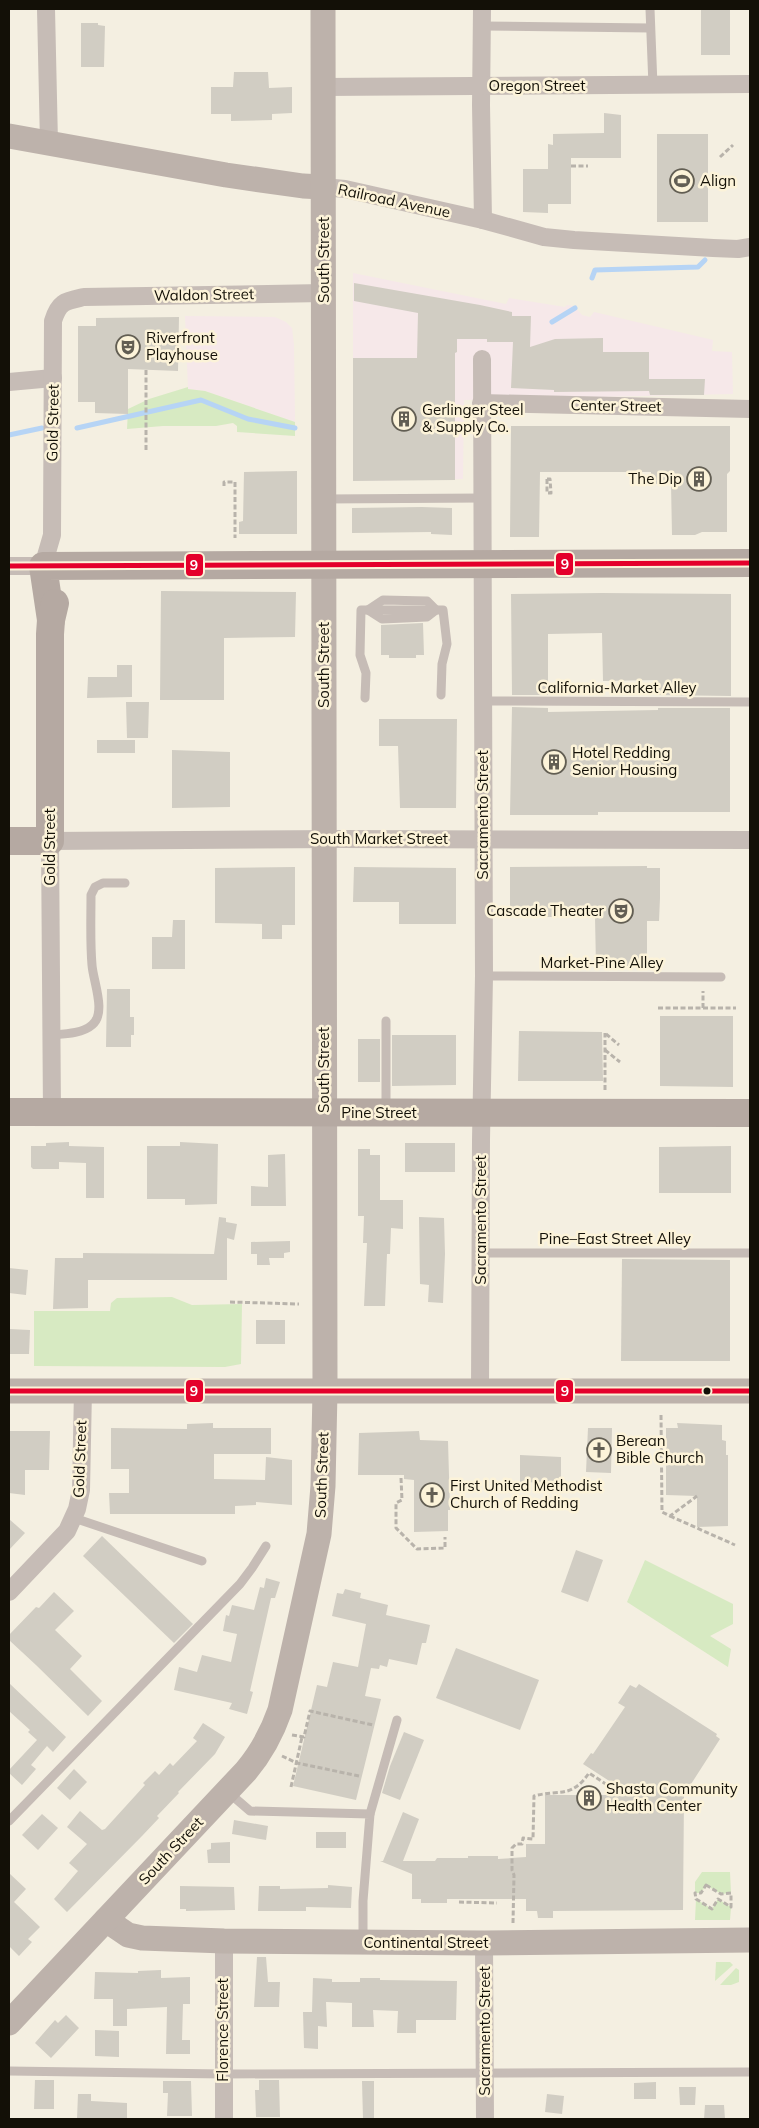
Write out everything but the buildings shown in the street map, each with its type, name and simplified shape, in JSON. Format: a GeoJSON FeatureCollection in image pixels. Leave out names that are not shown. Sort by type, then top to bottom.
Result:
{"type":"FeatureCollection","features":[{"type":"Feature","properties":{"kind":"main road"},"geometry":{"type":"LineString","coordinates":[[51,620],[43,566],[750,563]]}},
{"type":"Feature","properties":{"kind":"main road","name":"Gold Street"},"geometry":{"type":"LineString","coordinates":[[50,841],[51,620],[56,600],[65,585],[77,574],[111,565]]}},
{"type":"Feature","properties":{"kind":"main road","name":"South Market Street"},"geometry":{"type":"LineString","coordinates":[[9,841],[50,841]]}},
{"type":"Feature","properties":{"kind":"main road","name":"Pine Street"},"geometry":{"type":"LineString","coordinates":[[9,1112],[750,1113]]}},
{"type":"Feature","properties":{"kind":"street"},"geometry":{"type":"LineString","coordinates":[[46,9],[49,143]]}},
{"type":"Feature","properties":{"kind":"street","name":"South Street"},"geometry":{"type":"LineString","coordinates":[[9,2023],[246,1772],[265,1747],[273,1729],[285,1689],[319,1534],[324,1486],[325,1391],[323,9]]}},
{"type":"Feature","properties":{"kind":"street"},"geometry":{"type":"LineString","coordinates":[[482,17],[483,220]]}},
{"type":"Feature","properties":{"kind":"street","name":"Oregon Street"},"geometry":{"type":"LineString","coordinates":[[323,87],[750,84]]}},
{"type":"Feature","properties":{"kind":"street","name":"Railroad Avenue"},"geometry":{"type":"LineString","coordinates":[[9,136],[226,175],[303,186],[345,189],[483,220],[544,236],[574,240],[713,248],[750,247]]}},
{"type":"Feature","properties":{"kind":"street","name":"Waldon Street"},"geometry":{"type":"LineString","coordinates":[[84,296],[324,293]]}},
{"type":"Feature","properties":{"kind":"street","name":"Gold Street"},"geometry":{"type":"LineString","coordinates":[[43,566],[52,535],[53,320],[56,312],[64,302],[84,296]]}},
{"type":"Feature","properties":{"kind":"street","name":"Sacramento Street"},"geometry":{"type":"LineString","coordinates":[[480,1391],[484,976],[484,498],[481,403],[482,359]]}},
{"type":"Feature","properties":{"kind":"street"},"geometry":{"type":"LineString","coordinates":[[9,382],[54,378]]}},
{"type":"Feature","properties":{"kind":"street","name":"Center Street"},"geometry":{"type":"LineString","coordinates":[[481,403],[750,409]]}},
{"type":"Feature","properties":{"kind":"street"},"geometry":{"type":"LineString","coordinates":[[9,566],[43,566]]}},
{"type":"Feature","properties":{"kind":"street","name":"South Market Street"},"geometry":{"type":"LineString","coordinates":[[50,841],[323,839],[750,840]]}},
{"type":"Feature","properties":{"kind":"street","name":"Gold Street"},"geometry":{"type":"LineString","coordinates":[[50,841],[52,1112]]}},
{"type":"Feature","properties":{"kind":"street","name":"Gold Street"},"geometry":{"type":"LineString","coordinates":[[9,1592],[67,1531],[74,1518],[81,1490],[83,1390]]}},
{"type":"Feature","properties":{"kind":"street"},"geometry":{"type":"LineString","coordinates":[[9,1391],[750,1391]]}},
{"type":"Feature","properties":{"kind":"street","name":"Continental Street"},"geometry":{"type":"LineString","coordinates":[[106,1920],[128,1935],[142,1938],[224,1941],[484,1943],[750,1940]]}},
{"type":"Feature","properties":{"kind":"street","name":"Florence Street"},"geometry":{"type":"LineString","coordinates":[[224,1941],[224,2119]]}},
{"type":"Feature","properties":{"kind":"street","name":"Sacramento Street"},"geometry":{"type":"LineString","coordinates":[[484,1943],[486,2119]]}},
{"type":"Feature","properties":{"kind":"lane"},"geometry":{"type":"LineString","coordinates":[[650,9],[653,86]]}},
{"type":"Feature","properties":{"kind":"lane"},"geometry":{"type":"LineString","coordinates":[[482,17],[650,28]]}},
{"type":"Feature","properties":{"kind":"lane"},"geometry":{"type":"LineString","coordinates":[[324,499],[484,498]]}},
{"type":"Feature","properties":{"kind":"lane"},"geometry":{"type":"LineString","coordinates":[[365,698],[366,673],[360,655],[361,610],[443,610],[447,644],[442,664],[441,695]]}},
{"type":"Feature","properties":{"kind":"lane","name":"California-Market Alley"},"geometry":{"type":"LineString","coordinates":[[483,701],[750,702]]}},
{"type":"Feature","properties":{"kind":"lane"},"geometry":{"type":"LineString","coordinates":[[51,1035],[82,1030],[90,1027],[96,1021],[98,988],[92,967],[91,895],[95,887],[103,883],[125,883]]}},
{"type":"Feature","properties":{"kind":"lane","name":"Market-Pine Alley"},"geometry":{"type":"LineString","coordinates":[[484,976],[721,977]]}},
{"type":"Feature","properties":{"kind":"lane"},"geometry":{"type":"LineString","coordinates":[[386,1021],[386,1113]]}},
{"type":"Feature","properties":{"kind":"lane","name":"Pine–East Street Alley"},"geometry":{"type":"LineString","coordinates":[[481,1253],[750,1254]]}},
{"type":"Feature","properties":{"kind":"lane"},"geometry":{"type":"LineString","coordinates":[[74,1518],[202,1561]]}},
{"type":"Feature","properties":{"kind":"lane"},"geometry":{"type":"LineString","coordinates":[[9,1821],[240,1584],[266,1546]]}},
{"type":"Feature","properties":{"kind":"lane"},"geometry":{"type":"LineString","coordinates":[[363,1942],[363,1900],[370,1814],[397,1720]]}},
{"type":"Feature","properties":{"kind":"lane"},"geometry":{"type":"LineString","coordinates":[[227,1792],[250,1811],[370,1814]]}},
{"type":"Feature","properties":{"kind":"lane"},"geometry":{"type":"LineString","coordinates":[[9,2071],[223,2074],[750,2072]]}},
{"type":"Feature","properties":{"kind":"path"},"geometry":{"type":"LineString","coordinates":[[720,157],[732,145]]}},
{"type":"Feature","properties":{"kind":"path"},"geometry":{"type":"LineString","coordinates":[[571,166],[588,166]]}},
{"type":"Feature","properties":{"kind":"path"},"geometry":{"type":"LineString","coordinates":[[146,370],[146,450]]}},
{"type":"Feature","properties":{"kind":"path"},"geometry":{"type":"LineString","coordinates":[[224,486],[224,482],[235,482],[235,538]]}},
{"type":"Feature","properties":{"kind":"path"},"geometry":{"type":"LineString","coordinates":[[703,990],[703,1008]]}},
{"type":"Feature","properties":{"kind":"path"},"geometry":{"type":"LineString","coordinates":[[658,1008],[736,1008]]}},
{"type":"Feature","properties":{"kind":"path"},"geometry":{"type":"LineString","coordinates":[[605,1090],[605,1033],[619,1045]]}},
{"type":"Feature","properties":{"kind":"path"},"geometry":{"type":"LineString","coordinates":[[605,1050],[620,1062]]}},
{"type":"Feature","properties":{"kind":"path"},"geometry":{"type":"LineString","coordinates":[[230,1302],[299,1304]]}},
{"type":"Feature","properties":{"kind":"path"},"geometry":{"type":"LineString","coordinates":[[661,1415],[662,1512],[734,1545]]}},
{"type":"Feature","properties":{"kind":"path"},"geometry":{"type":"LineString","coordinates":[[401,1478],[402,1500],[396,1503],[396,1528],[417,1548],[445,1548],[445,1538]]}},
{"type":"Feature","properties":{"kind":"path"},"geometry":{"type":"LineString","coordinates":[[670,1516],[697,1496]]}},
{"type":"Feature","properties":{"kind":"path"},"geometry":{"type":"LineString","coordinates":[[300,1711],[310,1711],[373,1725]]}},
{"type":"Feature","properties":{"kind":"path"},"geometry":{"type":"LineString","coordinates":[[291,1787],[310,1711]]}},
{"type":"Feature","properties":{"kind":"path"},"geometry":{"type":"LineString","coordinates":[[292,1735],[302,1737]]}},
{"type":"Feature","properties":{"kind":"path"},"geometry":{"type":"LineString","coordinates":[[282,1756],[297,1763],[359,1776]]}},
{"type":"Feature","properties":{"kind":"path"},"geometry":{"type":"LineString","coordinates":[[513,1923],[514,1875],[512,1870],[512,1848],[516,1844],[522,1844],[523,1838],[533,1838],[534,1796],[572,1790],[581,1784],[589,1773],[612,1788]]}},
{"type":"Feature","properties":{"kind":"path"},"geometry":{"type":"LineString","coordinates":[[706,1885],[721,1894],[730,1893],[731,1907],[718,1899],[712,1909],[696,1899],[696,1892],[701,1892],[706,1885]]}},
{"type":"Feature","properties":{"kind":"path"},"geometry":{"type":"LineString","coordinates":[[459,1902],[497,1903]]}},
{"type":"Feature","properties":{"kind":"shaded area"},"geometry":{"type":"Polygon","coordinates":[[[353,273],[506,304],[509,298],[565,307],[567,305],[574,306],[582,315],[590,317],[594,312],[713,340],[712,351],[732,352],[733,394],[464,400],[463,479],[353,481],[353,273]]]}},
{"type":"Feature","properties":{"kind":"shaded area"},"geometry":{"type":"Polygon","coordinates":[[[185,316],[275,317],[286,322],[292,328],[294,345],[295,422],[205,391],[188,389],[185,316]]]}},
{"type":"Feature","properties":{"kind":"green space"},"geometry":{"type":"Polygon","coordinates":[[[188,387],[188,389],[205,391],[295,422],[295,436],[237,432],[237,426],[233,423],[216,426],[163,426],[127,429],[128,409],[149,399],[188,387]]]}},
{"type":"Feature","properties":{"kind":"green space"},"geometry":{"type":"Polygon","coordinates":[[[172,1297],[192,1305],[242,1304],[241,1364],[225,1367],[34,1366],[34,1311],[110,1311],[111,1303],[117,1298],[172,1297]]]}},
{"type":"Feature","properties":{"kind":"green space"},"geometry":{"type":"Polygon","coordinates":[[[645,1560],[733,1604],[733,1624],[710,1636],[731,1649],[728,1667],[627,1602],[645,1560]]]}},
{"type":"Feature","properties":{"kind":"green space"},"geometry":{"type":"Polygon","coordinates":[[[702,1872],[730,1872],[731,1893],[721,1894],[706,1885],[701,1893],[695,1893],[695,1882],[702,1872]]]}},
{"type":"Feature","properties":{"kind":"green space"},"geometry":{"type":"Polygon","coordinates":[[[696,1899],[712,1909],[718,1899],[731,1907],[730,1920],[695,1920],[696,1899]]]}},
{"type":"Feature","properties":{"kind":"green space"},"geometry":{"type":"Polygon","coordinates":[[[716,1962],[730,1962],[733,1965],[715,1981],[716,1962]]]}},
{"type":"Feature","properties":{"kind":"green space"},"geometry":{"type":"Polygon","coordinates":[[[736,1968],[739,1970],[739,1982],[731,1985],[720,1985],[736,1968]]]}},
{"type":"Feature","properties":{"kind":"waterway"},"geometry":{"type":"LineString","coordinates":[[592,278],[595,270],[698,267],[705,260]]}},
{"type":"Feature","properties":{"kind":"waterway"},"geometry":{"type":"LineString","coordinates":[[552,322],[575,308]]}},
{"type":"Feature","properties":{"kind":"waterway"},"geometry":{"type":"LineString","coordinates":[[77,428],[201,400],[248,419],[295,428]]}},
{"type":"Feature","properties":{"kind":"waterway"},"geometry":{"type":"LineString","coordinates":[[9,435],[42,428]]}},
{"type":"Feature","properties":{"kind":"transit line","name":"9"},"geometry":{"type":"LineString","coordinates":[[9,566],[750,563]]}},
{"type":"Feature","properties":{"kind":"transit line","name":"9"},"geometry":{"type":"LineString","coordinates":[[9,1391],[750,1391]]}},
{"type":"Feature","properties":{"kind":"place","name":"Align"},"geometry":{"type":"Point","coordinates":[682,181]}},
{"type":"Feature","properties":{"kind":"place","name":"Riverfront Playhouse"},"geometry":{"type":"Point","coordinates":[128,347]}},
{"type":"Feature","properties":{"kind":"place","name":"Gerlinger Steel & Supply Co."},"geometry":{"type":"Point","coordinates":[404,419]}},
{"type":"Feature","properties":{"kind":"place","name":"The Dip"},"geometry":{"type":"Point","coordinates":[699,479]}},
{"type":"Feature","properties":{"kind":"place","name":"Hotel Redding Senior Housing"},"geometry":{"type":"Point","coordinates":[554,762]}},
{"type":"Feature","properties":{"kind":"place","name":"Cascade Theater"},"geometry":{"type":"Point","coordinates":[621,911]}},
{"type":"Feature","properties":{"kind":"place","name":"Berean Bible Church"},"geometry":{"type":"Point","coordinates":[599,1450]}},
{"type":"Feature","properties":{"kind":"place","name":"First United Methodist Church of Redding"},"geometry":{"type":"Point","coordinates":[432,1495]}},
{"type":"Feature","properties":{"kind":"place","name":"Shasta Community Health Center"},"geometry":{"type":"Point","coordinates":[589,1798]}}]}
